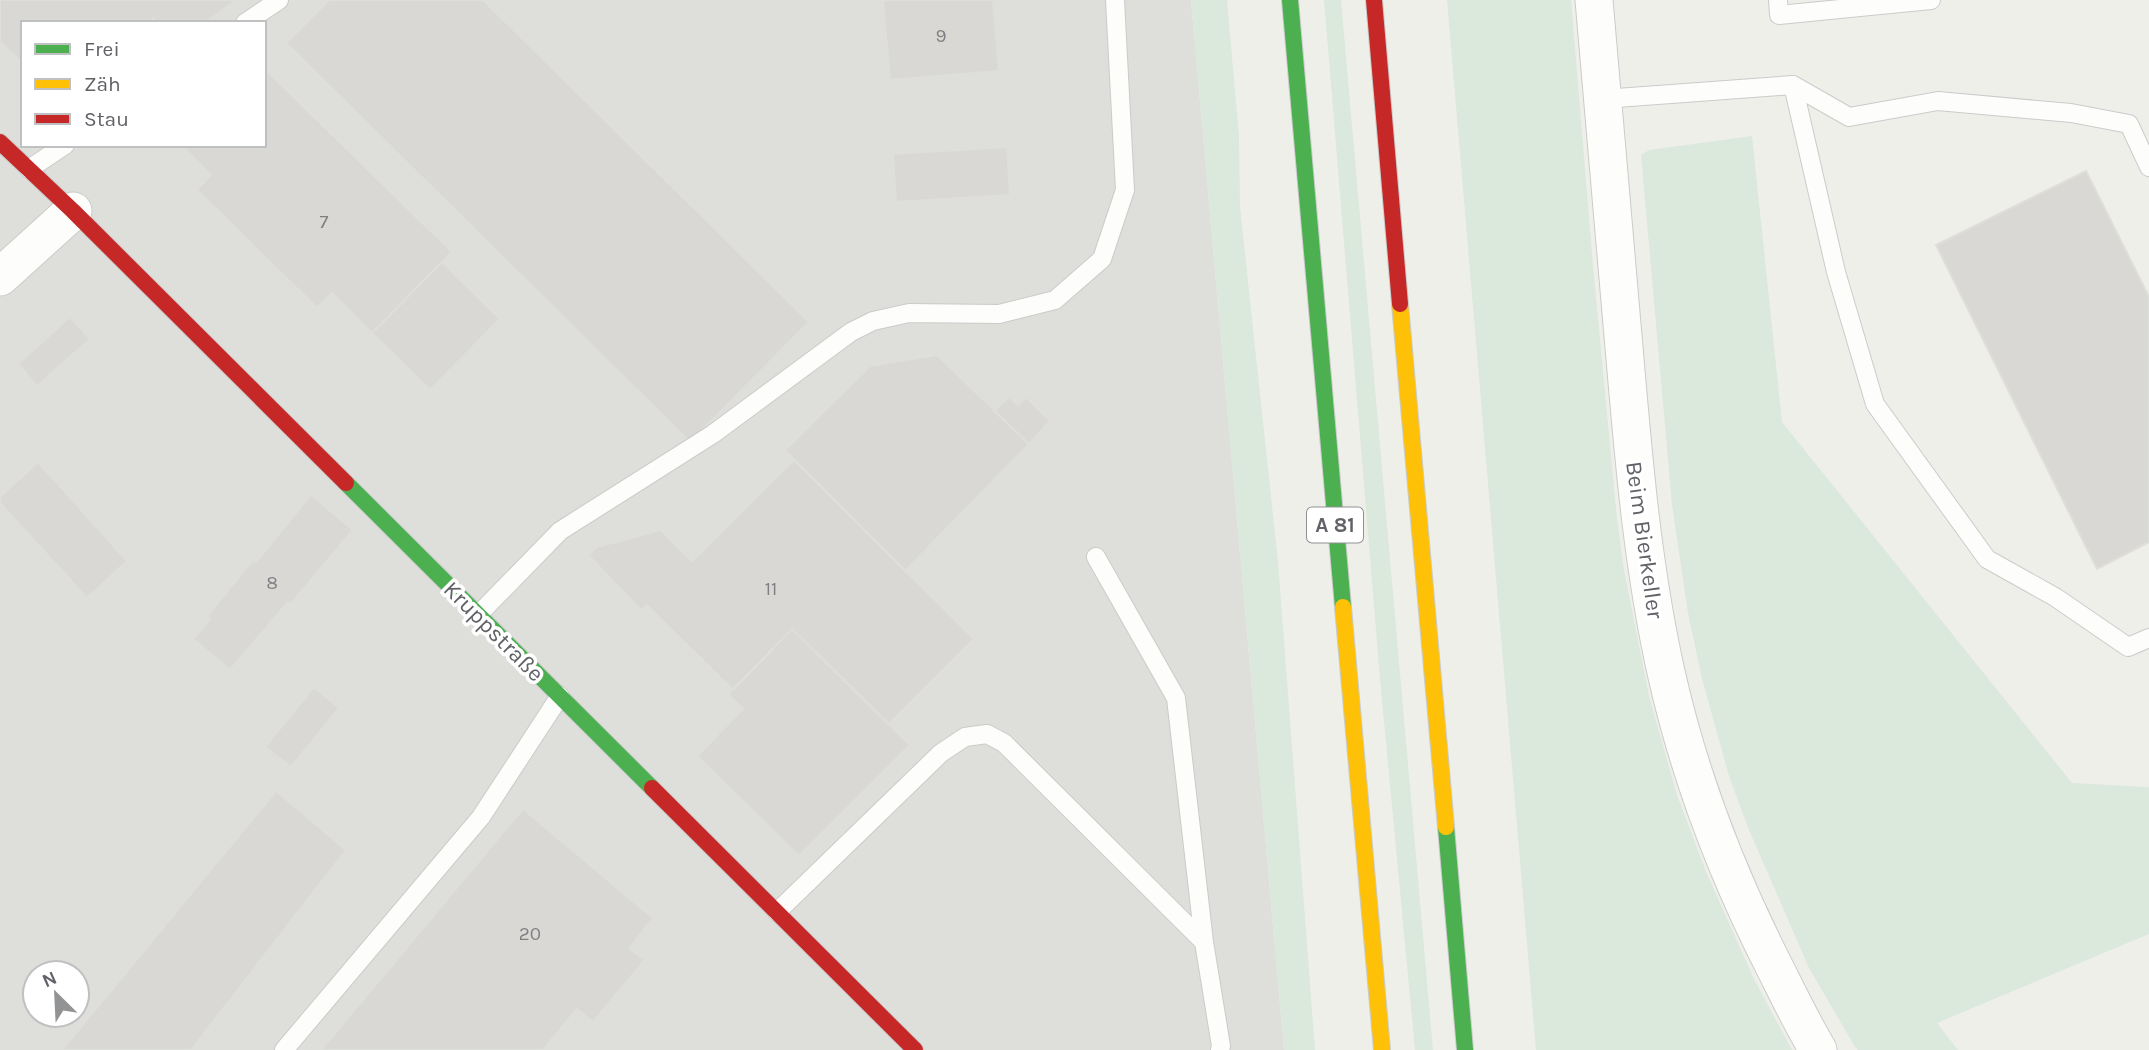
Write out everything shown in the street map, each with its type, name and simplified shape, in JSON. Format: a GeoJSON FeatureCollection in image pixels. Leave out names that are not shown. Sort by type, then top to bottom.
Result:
{"type":"FeatureCollection","features":[{"type":"Feature","properties":{"kind":"main road","name":"A 81"},"geometry":{"type":"LineString","coordinates":[[1290,0],[1382,1050]]}},
{"type":"Feature","properties":{"kind":"main road"},"geometry":{"type":"LineString","coordinates":[[1374,0],[1465,1050]]}},
{"type":"Feature","properties":{"kind":"main road","name":"Kruppstraße"},"geometry":{"type":"LineString","coordinates":[[0,142],[73,211],[915,1050]]}},
{"type":"Feature","properties":{"kind":"street","name":"Beim Bierkeller"},"geometry":{"type":"LineString","coordinates":[[1594,0],[1634,466],[1653,607],[1666,673],[1689,756],[1729,872],[1802,1023],[1818,1050]]}},
{"type":"Feature","properties":{"kind":"street"},"geometry":{"type":"LineString","coordinates":[[0,277],[73,211]]}},
{"type":"Feature","properties":{"kind":"lane"},"geometry":{"type":"LineString","coordinates":[[248,21],[279,0]]}},
{"type":"Feature","properties":{"kind":"lane"},"geometry":{"type":"LineString","coordinates":[[478,615],[560,531],[713,434],[851,332],[873,321],[909,313],[999,314],[1055,300],[1102,259],[1125,190],[1115,0]]}},
{"type":"Feature","properties":{"kind":"lane"},"geometry":{"type":"LineString","coordinates":[[1778,0],[1779,15],[1931,0]]}},
{"type":"Feature","properties":{"kind":"lane"},"geometry":{"type":"LineString","coordinates":[[1603,99],[1793,85],[1849,117],[1938,101],[2071,113],[2129,124],[2149,167]]}},
{"type":"Feature","properties":{"kind":"lane"},"geometry":{"type":"LineString","coordinates":[[1793,85],[1836,272],[1875,404],[1987,559],[2055,597],[2128,647],[2149,638]]}},
{"type":"Feature","properties":{"kind":"lane"},"geometry":{"type":"LineString","coordinates":[[29,169],[62,147]]}},
{"type":"Feature","properties":{"kind":"lane"},"geometry":{"type":"LineString","coordinates":[[1096,557],[1176,698],[1204,942],[1220,1050]]}},
{"type":"Feature","properties":{"kind":"lane"},"geometry":{"type":"LineString","coordinates":[[284,1050],[481,817],[560,696]]}},
{"type":"Feature","properties":{"kind":"lane"},"geometry":{"type":"LineString","coordinates":[[777,912],[941,753],[965,737],[987,734],[1004,743],[1204,942]]}},
{"type":"Feature","properties":{"kind":"shaded area"},"geometry":{"type":"Polygon","coordinates":[[[0,0],[1191,0],[1284,1050],[0,1050],[0,0]]]}},
{"type":"Feature","properties":{"kind":"green space"},"geometry":{"type":"Polygon","coordinates":[[[1191,0],[1227,0],[1239,136],[1240,207],[1278,562],[1315,1050],[1284,1050],[1191,0]]]}},
{"type":"Feature","properties":{"kind":"green space"},"geometry":{"type":"Polygon","coordinates":[[[1324,0],[1341,0],[1433,1050],[1415,1050],[1380,679],[1324,0]]]}},
{"type":"Feature","properties":{"kind":"green space"},"geometry":{"type":"Polygon","coordinates":[[[1447,0],[1571,0],[1617,519],[1624,570],[1649,696],[1677,795],[1707,874],[1754,979],[1792,1050],[1536,1050],[1447,0]]]}},
{"type":"Feature","properties":{"kind":"green space"},"geometry":{"type":"Polygon","coordinates":[[[1752,136],[1782,422],[2072,783],[2149,787],[2149,934],[1937,1023],[1958,1050],[1858,1050],[1855,1047],[1809,968],[1749,830],[1729,776],[1702,679],[1688,613],[1672,505],[1641,155],[1649,150],[1752,136]]]}},
{"type":"Feature","properties":{"kind":"building"},"geometry":{"type":"Polygon","coordinates":[[[0,0],[233,2],[208,21],[155,21],[153,18],[151,21],[21,21],[21,61],[0,42],[0,0]]]}},
{"type":"Feature","properties":{"kind":"building"},"geometry":{"type":"Polygon","coordinates":[[[329,0],[483,0],[809,322],[690,442],[286,43],[329,0]]]}},
{"type":"Feature","properties":{"kind":"building"},"geometry":{"type":"Polygon","coordinates":[[[883,0],[993,0],[999,71],[890,80],[883,0]]]}},
{"type":"Feature","properties":{"kind":"building"},"geometry":{"type":"Polygon","coordinates":[[[266,70],[452,252],[372,333],[332,293],[317,308],[197,190],[211,175],[183,147],[266,147],[266,70]]]}},
{"type":"Feature","properties":{"kind":"building"},"geometry":{"type":"Polygon","coordinates":[[[1007,147],[1010,195],[896,202],[893,154],[1007,147]]]}},
{"type":"Feature","properties":{"kind":"building"},"geometry":{"type":"Polygon","coordinates":[[[2086,171],[2149,297],[2149,542],[2097,569],[1936,245],[2086,171]]]}},
{"type":"Feature","properties":{"kind":"building"},"geometry":{"type":"Polygon","coordinates":[[[442,262],[500,319],[430,390],[372,333],[442,262]]]}},
{"type":"Feature","properties":{"kind":"building"},"geometry":{"type":"Polygon","coordinates":[[[70,317],[90,339],[37,386],[18,364],[70,317]]]}},
{"type":"Feature","properties":{"kind":"building"},"geometry":{"type":"Polygon","coordinates":[[[937,355],[1029,444],[905,571],[785,450],[870,366],[937,355]]]}},
{"type":"Feature","properties":{"kind":"building"},"geometry":{"type":"Polygon","coordinates":[[[1009,397],[1018,405],[1026,397],[1050,421],[1029,444],[994,411],[1009,397]]]}},
{"type":"Feature","properties":{"kind":"building"},"geometry":{"type":"Polygon","coordinates":[[[794,460],[974,639],[889,724],[792,629],[733,690],[647,605],[641,610],[588,555],[597,547],[661,530],[692,561],[794,460]]]}},
{"type":"Feature","properties":{"kind":"building"},"geometry":{"type":"Polygon","coordinates":[[[38,462],[127,561],[87,598],[0,503],[0,497],[38,462]]]}},
{"type":"Feature","properties":{"kind":"building"},"geometry":{"type":"Polygon","coordinates":[[[311,495],[353,530],[291,604],[288,602],[230,670],[193,639],[210,619],[207,616],[311,495]]]}},
{"type":"Feature","properties":{"kind":"building"},"geometry":{"type":"Polygon","coordinates":[[[792,629],[910,745],[799,856],[697,756],[743,709],[728,694],[792,629]]]}},
{"type":"Feature","properties":{"kind":"building"},"geometry":{"type":"Polygon","coordinates":[[[314,687],[339,708],[291,767],[265,747],[314,687]]]}},
{"type":"Feature","properties":{"kind":"building"},"geometry":{"type":"Polygon","coordinates":[[[276,791],[346,850],[191,1050],[62,1050],[79,1029],[91,1029],[91,1015],[276,791]]]}},
{"type":"Feature","properties":{"kind":"building"},"geometry":{"type":"Polygon","coordinates":[[[523,809],[653,918],[629,948],[645,960],[593,1022],[577,1009],[543,1050],[321,1050],[523,809]]]}},
{"type":"Feature","properties":{"kind":"traffic: fast"},"geometry":{"type":"LineString","coordinates":[[1290,0],[1343,607]]}},
{"type":"Feature","properties":{"kind":"traffic: fast"},"geometry":{"type":"LineString","coordinates":[[346,483],[652,788]]}},
{"type":"Feature","properties":{"kind":"traffic: fast"},"geometry":{"type":"LineString","coordinates":[[1446,827],[1465,1050]]}},
{"type":"Feature","properties":{"kind":"traffic: slow"},"geometry":{"type":"LineString","coordinates":[[1400,304],[1446,827]]}},
{"type":"Feature","properties":{"kind":"traffic: slow"},"geometry":{"type":"LineString","coordinates":[[1343,607],[1382,1050]]}},
{"type":"Feature","properties":{"kind":"traffic: jam"},"geometry":{"type":"LineString","coordinates":[[1374,0],[1400,304]]}},
{"type":"Feature","properties":{"kind":"traffic: jam"},"geometry":{"type":"LineString","coordinates":[[0,142],[346,483]]}},
{"type":"Feature","properties":{"kind":"traffic: jam"},"geometry":{"type":"LineString","coordinates":[[652,788],[915,1050]]}}]}
